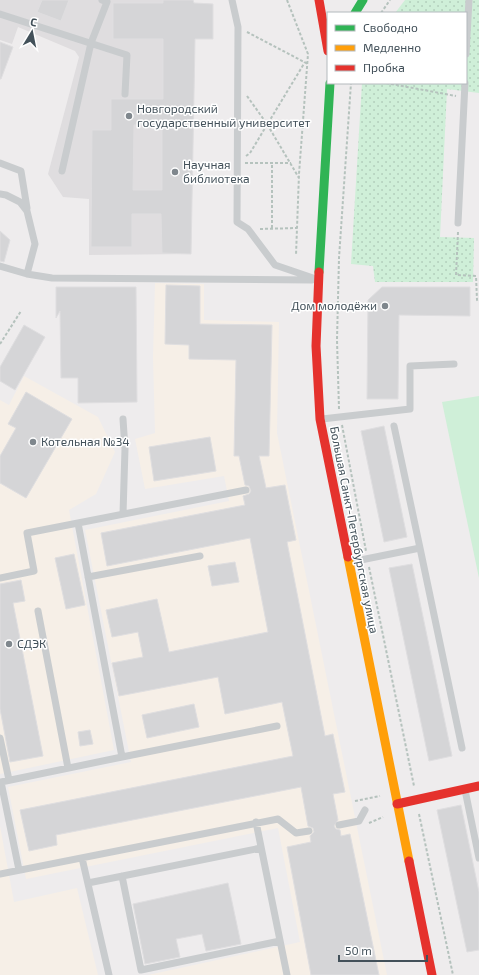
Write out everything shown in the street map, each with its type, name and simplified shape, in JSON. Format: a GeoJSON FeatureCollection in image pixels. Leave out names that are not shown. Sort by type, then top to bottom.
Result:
{"type":"FeatureCollection","features":[{"type":"Feature","properties":{"kind":"main road"},"geometry":{"type":"LineString","coordinates":[[319,0],[327,45]]}},
{"type":"Feature","properties":{"kind":"main road"},"geometry":{"type":"LineString","coordinates":[[356,12],[363,0]]}},
{"type":"Feature","properties":{"kind":"main road","name":"Большая Санкт-Петербургская улица"},"geometry":{"type":"LineString","coordinates":[[330,84],[318,280],[316,346],[320,419],[432,975]]}},
{"type":"Feature","properties":{"kind":"main road"},"geometry":{"type":"LineString","coordinates":[[397,804],[479,786]]}},
{"type":"Feature","properties":{"kind":"lane"},"geometry":{"type":"LineString","coordinates":[[232,0],[238,27],[237,222],[248,229],[275,265],[318,280]]}},
{"type":"Feature","properties":{"kind":"lane"},"geometry":{"type":"LineString","coordinates":[[467,36],[469,0]]}},
{"type":"Feature","properties":{"kind":"lane"},"geometry":{"type":"LineString","coordinates":[[62,171],[91,44],[106,1]]}},
{"type":"Feature","properties":{"kind":"lane"},"geometry":{"type":"LineString","coordinates":[[0,14],[127,55],[125,94]]}},
{"type":"Feature","properties":{"kind":"lane"},"geometry":{"type":"LineString","coordinates":[[458,223],[465,84]]}},
{"type":"Feature","properties":{"kind":"lane"},"geometry":{"type":"LineString","coordinates":[[0,164],[21,171],[27,211],[35,244],[27,274]]}},
{"type":"Feature","properties":{"kind":"lane"},"geometry":{"type":"LineString","coordinates":[[0,194],[6,195],[20,202],[27,211]]}},
{"type":"Feature","properties":{"kind":"lane"},"geometry":{"type":"LineString","coordinates":[[0,266],[27,274],[52,278],[318,280]]}},
{"type":"Feature","properties":{"kind":"lane"},"geometry":{"type":"LineString","coordinates":[[320,419],[410,409],[410,366],[454,364]]}},
{"type":"Feature","properties":{"kind":"lane"},"geometry":{"type":"LineString","coordinates":[[123,419],[125,448],[123,514]]}},
{"type":"Feature","properties":{"kind":"lane"},"geometry":{"type":"LineString","coordinates":[[394,426],[462,748]]}},
{"type":"Feature","properties":{"kind":"lane"},"geometry":{"type":"LineString","coordinates":[[0,578],[34,571],[27,533],[246,490]]}},
{"type":"Feature","properties":{"kind":"lane"},"geometry":{"type":"LineString","coordinates":[[78,523],[122,756]]}},
{"type":"Feature","properties":{"kind":"lane"},"geometry":{"type":"LineString","coordinates":[[349,563],[420,548]]}},
{"type":"Feature","properties":{"kind":"lane"},"geometry":{"type":"LineString","coordinates":[[88,577],[200,556]]}},
{"type":"Feature","properties":{"kind":"lane"},"geometry":{"type":"LineString","coordinates":[[38,611],[68,768]]}},
{"type":"Feature","properties":{"kind":"lane"},"geometry":{"type":"LineString","coordinates":[[19,870],[1,782],[6,777],[68,768],[277,726]]}},
{"type":"Feature","properties":{"kind":"lane"},"geometry":{"type":"LineString","coordinates":[[0,738],[6,777]]}},
{"type":"Feature","properties":{"kind":"lane"},"geometry":{"type":"LineString","coordinates":[[465,789],[479,858]]}},
{"type":"Feature","properties":{"kind":"lane"},"geometry":{"type":"LineString","coordinates":[[339,825],[359,821],[365,810]]}},
{"type":"Feature","properties":{"kind":"lane"},"geometry":{"type":"LineString","coordinates":[[0,874],[256,822],[278,819],[296,833],[309,831]]}},
{"type":"Feature","properties":{"kind":"lane"},"geometry":{"type":"LineString","coordinates":[[256,822],[287,975]]}},
{"type":"Feature","properties":{"kind":"lane"},"geometry":{"type":"LineString","coordinates":[[88,883],[261,848]]}},
{"type":"Feature","properties":{"kind":"lane"},"geometry":{"type":"LineString","coordinates":[[82,858],[109,975]]}},
{"type":"Feature","properties":{"kind":"lane"},"geometry":{"type":"LineString","coordinates":[[122,876],[141,970],[280,941]]}},
{"type":"Feature","properties":{"kind":"path"},"geometry":{"type":"LineString","coordinates":[[287,0],[308,54],[299,178],[296,255]]}},
{"type":"Feature","properties":{"kind":"path"},"geometry":{"type":"LineString","coordinates":[[382,12],[390,0]]}},
{"type":"Feature","properties":{"kind":"path"},"geometry":{"type":"LineString","coordinates":[[238,27],[308,64]]}},
{"type":"Feature","properties":{"kind":"path"},"geometry":{"type":"LineString","coordinates":[[238,163],[250,153],[304,62]]}},
{"type":"Feature","properties":{"kind":"path"},"geometry":{"type":"LineString","coordinates":[[238,84],[267,124],[299,178]]}},
{"type":"Feature","properties":{"kind":"path"},"geometry":{"type":"LineString","coordinates":[[351,84],[338,288],[337,373],[341,416],[416,800],[453,975]]}},
{"type":"Feature","properties":{"kind":"path"},"geometry":{"type":"LineString","coordinates":[[392,84],[464,97]]}},
{"type":"Feature","properties":{"kind":"path"},"geometry":{"type":"LineString","coordinates":[[238,163],[291,163]]}},
{"type":"Feature","properties":{"kind":"path"},"geometry":{"type":"LineString","coordinates":[[272,163],[272,228]]}},
{"type":"Feature","properties":{"kind":"path"},"geometry":{"type":"LineString","coordinates":[[458,223],[456,275],[476,276],[477,300],[479,302]]}},
{"type":"Feature","properties":{"kind":"path"},"geometry":{"type":"LineString","coordinates":[[248,229],[297,228]]}},
{"type":"Feature","properties":{"kind":"path"},"geometry":{"type":"LineString","coordinates":[[0,344],[21,311]]}},
{"type":"Feature","properties":{"kind":"shaded area","name":"Новгородский государственный университет"},"geometry":{"type":"Polygon","coordinates":[[[0,0],[193,0],[194,3],[213,4],[213,39],[195,39],[191,254],[89,255],[89,199],[63,197],[48,174],[79,57],[75,51],[18,27],[12,44],[0,40],[0,0]]]}},
{"type":"Feature","properties":{"kind":"shaded area"},"geometry":{"type":"Polygon","coordinates":[[[155,283],[204,284],[204,320],[279,322],[277,433],[387,975],[148,975],[300,942],[278,828],[26,879],[8,787],[131,762],[85,530],[229,501],[224,476],[145,489],[135,439],[155,433],[153,357],[155,283]]]}},
{"type":"Feature","properties":{"kind":"shaded area"},"geometry":{"type":"Polygon","coordinates":[[[24,376],[98,417],[115,452],[96,494],[69,510],[114,750],[0,774],[0,400],[9,405],[24,376]]]}},
{"type":"Feature","properties":{"kind":"shaded area"},"geometry":{"type":"Polygon","coordinates":[[[0,826],[14,902],[77,888],[98,975],[0,975],[0,826]]]}},
{"type":"Feature","properties":{"kind":"green space"},"geometry":{"type":"Polygon","coordinates":[[[405,0],[479,0],[479,93],[447,89],[440,237],[474,238],[473,282],[375,282],[373,266],[351,264],[362,84],[467,84],[467,12],[396,12],[405,0]]]}},
{"type":"Feature","properties":{"kind":"green space"},"geometry":{"type":"Polygon","coordinates":[[[479,396],[479,578],[442,402],[479,396]]]}},
{"type":"Feature","properties":{"kind":"building"},"geometry":{"type":"Polygon","coordinates":[[[42,0],[69,0],[61,21],[37,12],[42,0]]]}},
{"type":"Feature","properties":{"kind":"building"},"geometry":{"type":"Polygon","coordinates":[[[163,0],[193,0],[194,3],[213,4],[213,39],[195,39],[191,254],[162,253],[161,214],[132,214],[132,247],[91,247],[92,130],[111,130],[111,99],[163,99],[163,39],[113,39],[113,3],[163,3],[163,0]],[[134,125],[133,190],[162,190],[162,125],[134,125]]]}},
{"type":"Feature","properties":{"kind":"building"},"geometry":{"type":"Polygon","coordinates":[[[0,42],[13,47],[1,79],[0,79],[0,42]]]}},
{"type":"Feature","properties":{"kind":"building"},"geometry":{"type":"Polygon","coordinates":[[[0,231],[10,240],[4,262],[0,261],[0,231]]]}},
{"type":"Feature","properties":{"kind":"building"},"geometry":{"type":"Polygon","coordinates":[[[166,285],[200,286],[200,324],[272,325],[269,456],[259,456],[266,488],[285,485],[296,540],[287,542],[325,736],[333,734],[345,792],[333,794],[338,820],[334,826],[336,829],[340,830],[341,836],[350,834],[379,975],[311,975],[287,847],[311,842],[310,836],[314,832],[313,828],[308,826],[301,787],[56,835],[57,845],[29,851],[20,810],[293,756],[282,702],[225,714],[218,677],[119,696],[112,663],[143,657],[138,632],[112,637],[106,610],[157,599],[169,652],[268,632],[250,538],[107,566],[101,533],[245,505],[243,496],[249,494],[251,491],[249,486],[245,485],[239,456],[234,456],[236,360],[189,359],[189,345],[165,344],[166,285]]]}},
{"type":"Feature","properties":{"kind":"building"},"geometry":{"type":"Polygon","coordinates":[[[56,287],[136,287],[137,402],[78,403],[78,378],[61,378],[60,311],[56,318],[56,287]]]}},
{"type":"Feature","properties":{"kind":"building"},"geometry":{"type":"Polygon","coordinates":[[[382,287],[470,287],[470,316],[399,315],[398,399],[367,399],[368,300],[382,287]]]}},
{"type":"Feature","properties":{"kind":"building"},"geometry":{"type":"Polygon","coordinates":[[[24,325],[45,337],[15,390],[0,381],[0,367],[24,325]]]}},
{"type":"Feature","properties":{"kind":"building","name":"Котельная №34"},"geometry":{"type":"Polygon","coordinates":[[[26,392],[72,419],[26,498],[0,483],[0,456],[16,428],[8,424],[26,392]]]}},
{"type":"Feature","properties":{"kind":"building"},"geometry":{"type":"Polygon","coordinates":[[[384,426],[407,537],[384,542],[361,431],[384,426]]]}},
{"type":"Feature","properties":{"kind":"building"},"geometry":{"type":"Polygon","coordinates":[[[210,437],[216,471],[154,481],[149,447],[210,437]]]}},
{"type":"Feature","properties":{"kind":"building"},"geometry":{"type":"Polygon","coordinates":[[[74,554],[85,605],[66,609],[55,558],[74,554]]]}},
{"type":"Feature","properties":{"kind":"building"},"geometry":{"type":"Polygon","coordinates":[[[235,562],[239,582],[212,586],[208,566],[235,562]]]}},
{"type":"Feature","properties":{"kind":"building"},"geometry":{"type":"Polygon","coordinates":[[[412,564],[452,756],[429,761],[389,568],[412,564]]]}},
{"type":"Feature","properties":{"kind":"building"},"geometry":{"type":"Polygon","coordinates":[[[21,580],[25,601],[13,603],[43,756],[10,762],[0,709],[0,584],[21,580]]]}},
{"type":"Feature","properties":{"kind":"building"},"geometry":{"type":"Polygon","coordinates":[[[194,704],[199,727],[147,738],[142,715],[194,704]]]}},
{"type":"Feature","properties":{"kind":"building"},"geometry":{"type":"Polygon","coordinates":[[[90,730],[93,744],[80,746],[78,732],[90,730]]]}},
{"type":"Feature","properties":{"kind":"building"},"geometry":{"type":"Polygon","coordinates":[[[461,805],[479,892],[479,950],[467,952],[437,810],[461,805]]]}},
{"type":"Feature","properties":{"kind":"building"},"geometry":{"type":"Polygon","coordinates":[[[228,883],[241,944],[206,951],[202,934],[176,939],[180,957],[145,964],[133,904],[228,883]]]}},
{"type":"Feature","properties":{"kind":"traffic: fast"},"geometry":{"type":"LineString","coordinates":[[356,12],[363,0]]}},
{"type":"Feature","properties":{"kind":"traffic: fast"},"geometry":{"type":"LineString","coordinates":[[319,272],[330,84]]}},
{"type":"Feature","properties":{"kind":"traffic: slow"},"geometry":{"type":"LineString","coordinates":[[348,557],[409,861]]}},
{"type":"Feature","properties":{"kind":"traffic: jam"},"geometry":{"type":"LineString","coordinates":[[319,0],[327,45]]}},
{"type":"Feature","properties":{"kind":"traffic: jam"},"geometry":{"type":"LineString","coordinates":[[319,272],[316,346],[320,419],[348,557]]}},
{"type":"Feature","properties":{"kind":"traffic: jam"},"geometry":{"type":"LineString","coordinates":[[397,804],[479,786]]}},
{"type":"Feature","properties":{"kind":"traffic: jam"},"geometry":{"type":"LineString","coordinates":[[409,861],[432,975]]}},
{"type":"Feature","properties":{"kind":"place","name":"Новгородский государственный университет"},"geometry":{"type":"Point","coordinates":[129,116]}},
{"type":"Feature","properties":{"kind":"place","name":"Научная библиотека"},"geometry":{"type":"Point","coordinates":[175,172]}},
{"type":"Feature","properties":{"kind":"place","name":"Дом молодёжи"},"geometry":{"type":"Point","coordinates":[385,306]}},
{"type":"Feature","properties":{"kind":"place","name":"Котельная №34"},"geometry":{"type":"Point","coordinates":[33,442]}},
{"type":"Feature","properties":{"kind":"place","name":"СДЭК"},"geometry":{"type":"Point","coordinates":[9,644]}}]}
